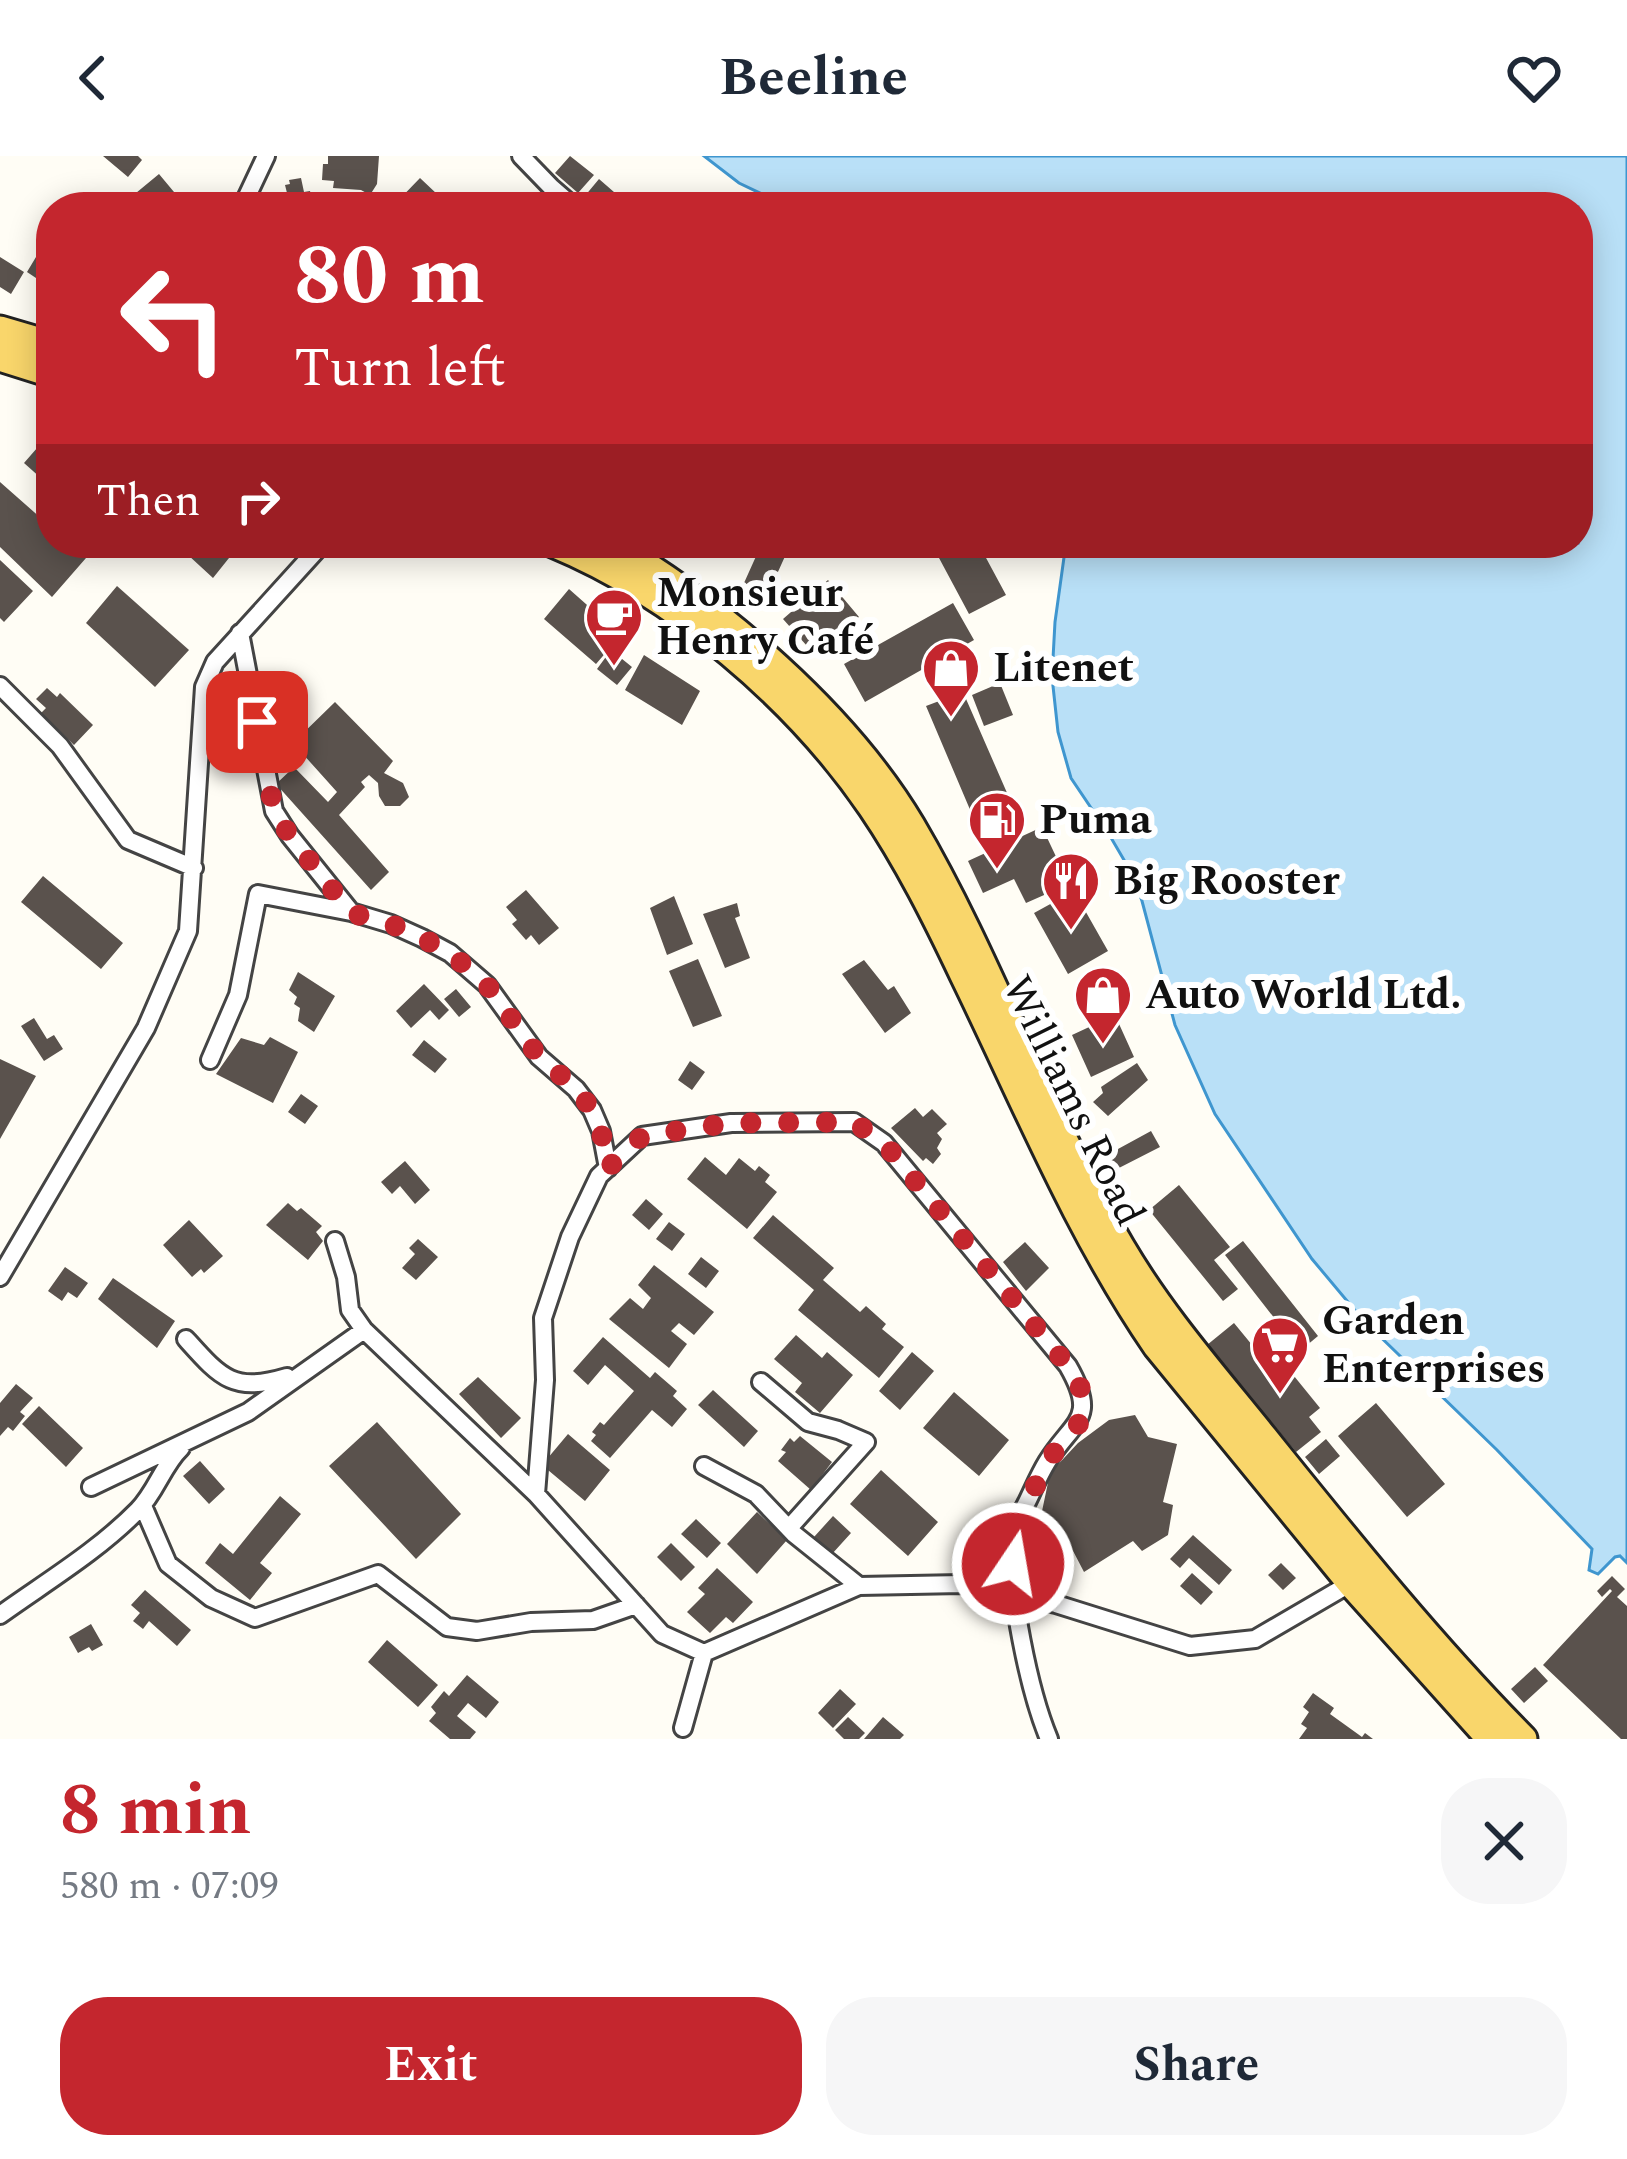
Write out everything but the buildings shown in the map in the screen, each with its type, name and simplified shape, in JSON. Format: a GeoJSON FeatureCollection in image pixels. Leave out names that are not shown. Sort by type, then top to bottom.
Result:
{"type":"FeatureCollection","features":[{"type":"Feature","properties":{"kind":"main road"},"geometry":{"type":"LineString","coordinates":[[0,330],[36,341]]}},
{"type":"Feature","properties":{"kind":"main road"},"geometry":{"type":"LineString","coordinates":[[0,357],[36,368]]}},
{"type":"Feature","properties":{"kind":"main road","name":"Williams Road"},"geometry":{"type":"LineString","coordinates":[[589,558],[653,595],[731,654],[795,714],[860,790],[931,905],[1051,1159],[1133,1311],[1170,1363],[1351,1583],[1491,1739]]}},
{"type":"Feature","properties":{"kind":"main road","name":"Williams Road"},"geometry":{"type":"LineString","coordinates":[[633,558],[749,644],[853,746],[882,783],[953,901],[1069,1149],[1149,1291],[1369,1566],[1468,1684],[1523,1739]]}},
{"type":"Feature","properties":{"kind":"street"},"geometry":{"type":"LineString","coordinates":[[249,192],[266,156]]}},
{"type":"Feature","properties":{"kind":"street"},"geometry":{"type":"LineString","coordinates":[[521,156],[556,192]]}},
{"type":"Feature","properties":{"kind":"street"},"geometry":{"type":"LineString","coordinates":[[0,1277],[146,1028],[188,932],[204,687],[215,662],[308,558]]}},
{"type":"Feature","properties":{"kind":"street"},"geometry":{"type":"LineString","coordinates":[[240,633],[274,811],[351,913]]}},
{"type":"Feature","properties":{"kind":"street"},"geometry":{"type":"LineString","coordinates":[[0,686],[60,746],[128,840],[194,868]]}},
{"type":"Feature","properties":{"kind":"street"},"geometry":{"type":"LineString","coordinates":[[210,1060],[238,995],[258,894],[351,913],[422,938],[450,953],[487,985],[539,1057],[576,1088],[592,1110],[608,1168]]}},
{"type":"Feature","properties":{"kind":"street"},"geometry":{"type":"LineString","coordinates":[[536,1494],[545,1380],[543,1318],[599,1176],[642,1136],[730,1123],[854,1122],[884,1143],[1068,1366],[1081,1389],[1081,1421],[1048,1460],[1012,1534],[1015,1594],[1036,1708],[1049,1739]]}},
{"type":"Feature","properties":{"kind":"street"},"geometry":{"type":"LineString","coordinates":[[335,1241],[350,1310],[364,1330],[536,1494],[662,1634],[704,1653],[859,1586],[962,1583],[1190,1646],[1255,1639],[1351,1583]]}},
{"type":"Feature","properties":{"kind":"street"},"geometry":{"type":"LineString","coordinates":[[91,1487],[248,1412],[364,1330]]}},
{"type":"Feature","properties":{"kind":"street"},"geometry":{"type":"LineString","coordinates":[[186,1339],[235,1384],[267,1383],[302,1373]]}},
{"type":"Feature","properties":{"kind":"street"},"geometry":{"type":"LineString","coordinates":[[761,1382],[808,1422],[866,1442],[789,1528]]}},
{"type":"Feature","properties":{"kind":"street"},"geometry":{"type":"LineString","coordinates":[[0,1615],[143,1506],[170,1458],[190,1438]]}},
{"type":"Feature","properties":{"kind":"street"},"geometry":{"type":"LineString","coordinates":[[704,1466],[756,1494],[859,1586]]}},
{"type":"Feature","properties":{"kind":"street"},"geometry":{"type":"LineString","coordinates":[[143,1506],[168,1564],[211,1598],[255,1618],[378,1574],[447,1627],[477,1631],[531,1622],[593,1620],[635,1605]]}},
{"type":"Feature","properties":{"kind":"street"},"geometry":{"type":"LineString","coordinates":[[683,1728],[704,1653]]}},
{"type":"Feature","properties":{"kind":"water"},"geometry":{"type":"Polygon","coordinates":[[[704,156],[1627,156],[1627,1563],[1620,1556],[1598,1574],[1589,1570],[1592,1549],[1363,1320],[1312,1259],[1215,1114],[1175,1025],[1131,872],[1071,778],[1058,732],[1052,677],[1064,558],[1593,558],[1593,192],[758,192],[704,156]]]}},
{"type":"Feature","properties":{"kind":"place","name":"Monsieur Henry Café"},"geometry":{"type":"Point","coordinates":[614,668]}},
{"type":"Feature","properties":{"kind":"place","name":"Litenet"},"geometry":{"type":"Point","coordinates":[951,719]}},
{"type":"Feature","properties":{"kind":"place","name":"Puma"},"geometry":{"type":"Point","coordinates":[997,871]}},
{"type":"Feature","properties":{"kind":"place","name":"Big Rooster"},"geometry":{"type":"Point","coordinates":[1071,932]}},
{"type":"Feature","properties":{"kind":"place","name":"Auto World Ltd."},"geometry":{"type":"Point","coordinates":[1103,1046]}},
{"type":"Feature","properties":{"kind":"place","name":"Garden Enterprises"},"geometry":{"type":"Point","coordinates":[1280,1396]}},
{"type":"Feature","properties":{"kind":"route"},"geometry":{"type":"LineString","coordinates":[[257,722],[274,811],[290,836],[351,913],[422,938],[450,953],[487,985],[539,1057],[576,1088],[592,1110],[608,1168],[642,1136],[730,1123],[854,1122],[884,1143],[1068,1366],[1081,1389],[1081,1421],[1048,1460],[1012,1534],[1013,1564]]}}]}
